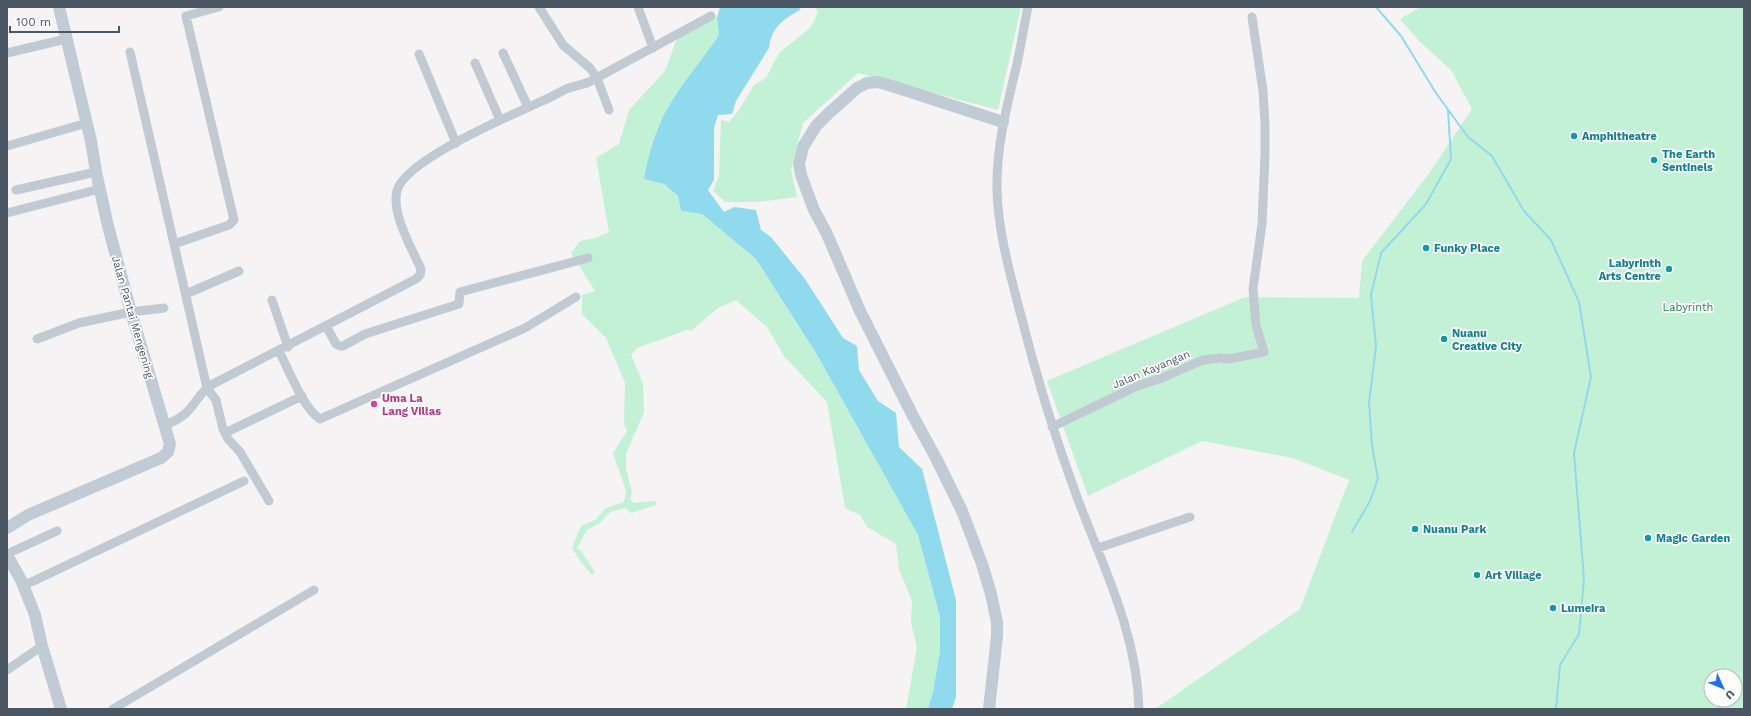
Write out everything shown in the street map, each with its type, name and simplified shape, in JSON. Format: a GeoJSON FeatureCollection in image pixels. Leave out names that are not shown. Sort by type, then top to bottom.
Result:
{"type":"FeatureCollection","features":[{"type":"Feature","properties":{"kind":"street","name":"Jalan Pantai Mengening"},"geometry":{"type":"LineString","coordinates":[[7,528],[28,515],[161,458],[168,452],[170,444],[131,312],[108,226],[87,123],[59,7]]}},
{"type":"Feature","properties":{"kind":"street"},"geometry":{"type":"LineString","coordinates":[[174,244],[229,225],[234,220],[186,16],[219,7]]}},
{"type":"Feature","properties":{"kind":"street"},"geometry":{"type":"LineString","coordinates":[[538,7],[563,45],[590,68],[597,78],[608,110]]}},
{"type":"Feature","properties":{"kind":"street"},"geometry":{"type":"LineString","coordinates":[[638,7],[653,48]]}},
{"type":"Feature","properties":{"kind":"street"},"geometry":{"type":"LineString","coordinates":[[1028,7],[1003,122],[998,159],[997,189],[1001,228],[1008,268],[1052,427],[1079,501],[1114,588],[1131,645],[1136,674],[1139,709]]}},
{"type":"Feature","properties":{"kind":"street"},"geometry":{"type":"LineString","coordinates":[[165,425],[179,419],[186,413],[209,386],[411,283],[420,275],[421,269],[399,218],[396,203],[397,191],[400,182],[418,166],[456,142],[564,90],[589,82],[711,16]]}},
{"type":"Feature","properties":{"kind":"street","name":"Jalan Kayangan"},"geometry":{"type":"LineString","coordinates":[[1052,427],[1137,386],[1162,378],[1204,360],[1220,358],[1229,360],[1264,352],[1256,325],[1253,289],[1262,224],[1266,155],[1265,124],[1263,91],[1252,17]]}},
{"type":"Feature","properties":{"kind":"street"},"geometry":{"type":"LineString","coordinates":[[7,53],[66,39]]}},
{"type":"Feature","properties":{"kind":"street"},"geometry":{"type":"LineString","coordinates":[[130,52],[174,244],[209,386],[216,400],[228,439],[240,452],[269,501]]}},
{"type":"Feature","properties":{"kind":"street"},"geometry":{"type":"LineString","coordinates":[[503,53],[528,107]]}},
{"type":"Feature","properties":{"kind":"street"},"geometry":{"type":"LineString","coordinates":[[419,54],[456,142]]}},
{"type":"Feature","properties":{"kind":"street"},"geometry":{"type":"LineString","coordinates":[[475,63],[500,120]]}},
{"type":"Feature","properties":{"kind":"street"},"geometry":{"type":"LineString","coordinates":[[989,709],[997,622],[991,594],[982,564],[962,511],[860,311],[827,234],[802,183],[799,164],[803,147],[816,126],[857,88],[867,83],[878,82],[895,86],[1003,122]]}},
{"type":"Feature","properties":{"kind":"street"},"geometry":{"type":"LineString","coordinates":[[7,146],[87,123]]}},
{"type":"Feature","properties":{"kind":"street"},"geometry":{"type":"LineString","coordinates":[[16,190],[96,172]]}},
{"type":"Feature","properties":{"kind":"street"},"geometry":{"type":"LineString","coordinates":[[7,213],[100,189]]}},
{"type":"Feature","properties":{"kind":"street"},"geometry":{"type":"LineString","coordinates":[[326,326],[336,344],[343,346],[364,334],[459,304],[460,292],[588,258]]}},
{"type":"Feature","properties":{"kind":"street"},"geometry":{"type":"LineString","coordinates":[[186,294],[240,271]]}},
{"type":"Feature","properties":{"kind":"street"},"geometry":{"type":"LineString","coordinates":[[272,300],[284,349],[302,396],[314,416],[320,419],[525,328],[576,296]]}},
{"type":"Feature","properties":{"kind":"street"},"geometry":{"type":"LineString","coordinates":[[37,339],[79,323],[131,312],[164,308]]}},
{"type":"Feature","properties":{"kind":"street"},"geometry":{"type":"LineString","coordinates":[[225,433],[302,396]]}},
{"type":"Feature","properties":{"kind":"street"},"geometry":{"type":"LineString","coordinates":[[23,586],[244,481]]}},
{"type":"Feature","properties":{"kind":"street"},"geometry":{"type":"LineString","coordinates":[[1098,548],[1190,517]]}},
{"type":"Feature","properties":{"kind":"street"},"geometry":{"type":"LineString","coordinates":[[57,531],[7,555],[23,586],[35,615],[42,646],[61,709]]}},
{"type":"Feature","properties":{"kind":"street"},"geometry":{"type":"LineString","coordinates":[[113,709],[183,668],[213,648],[314,590]]}},
{"type":"Feature","properties":{"kind":"street"},"geometry":{"type":"LineString","coordinates":[[7,670],[42,646]]}},
{"type":"Feature","properties":{"kind":"green space"},"geometry":{"type":"Polygon","coordinates":[[[814,7],[1021,7],[998,110],[858,73],[803,123],[791,169],[797,197],[757,202],[725,202],[713,191],[719,175],[721,120],[729,122],[739,110],[754,85],[766,78],[779,53],[811,27],[818,12],[814,7]]]}},
{"type":"Feature","properties":{"kind":"green space","name":"Nuanu Creative City"},"geometry":{"type":"Polygon","coordinates":[[[1421,7],[1744,7],[1744,709],[1155,709],[1300,609],[1349,480],[1293,458],[1202,441],[1088,496],[1047,381],[1245,297],[1359,298],[1362,261],[1430,172],[1472,109],[1451,70],[1419,41],[1400,19],[1421,7]]]}},
{"type":"Feature","properties":{"kind":"green space"},"geometry":{"type":"Polygon","coordinates":[[[711,12],[717,18],[719,35],[659,126],[644,179],[664,184],[678,196],[681,211],[702,214],[756,259],[816,353],[918,535],[940,617],[940,651],[933,692],[928,709],[906,709],[917,647],[911,623],[912,601],[899,569],[896,544],[867,527],[860,515],[845,508],[827,402],[784,356],[767,327],[736,300],[718,308],[691,331],[687,330],[637,348],[631,355],[643,383],[644,412],[626,454],[626,468],[632,493],[630,500],[634,503],[656,501],[656,505],[631,513],[625,508],[610,512],[600,523],[587,530],[577,548],[581,551],[595,572],[592,575],[572,548],[581,526],[595,520],[606,508],[624,502],[626,491],[613,453],[627,431],[624,423],[625,383],[606,338],[582,314],[582,295],[595,291],[571,253],[580,241],[596,238],[609,232],[596,158],[619,144],[629,110],[665,71],[681,27],[711,12]]]}},
{"type":"Feature","properties":{"kind":"water"},"geometry":{"type":"Polygon","coordinates":[[[720,7],[801,7],[800,10],[779,24],[770,40],[769,48],[736,101],[732,114],[718,115],[714,128],[714,180],[708,190],[724,212],[734,207],[756,210],[761,230],[771,237],[805,279],[843,338],[857,346],[859,370],[878,401],[896,413],[899,447],[922,469],[956,600],[956,697],[952,709],[928,709],[933,692],[940,651],[940,617],[918,535],[816,353],[756,259],[702,214],[681,211],[678,196],[664,184],[644,179],[654,138],[662,119],[683,84],[719,35],[717,18],[720,7]]]}},
{"type":"Feature","properties":{"kind":"waterway"},"geometry":{"type":"LineString","coordinates":[[1376,7],[1401,36],[1436,93],[1468,137],[1492,156],[1524,211],[1551,240],[1579,302],[1591,377],[1574,453],[1584,579],[1579,634],[1560,665],[1556,709]]}},
{"type":"Feature","properties":{"kind":"waterway"},"geometry":{"type":"LineString","coordinates":[[1352,532],[1370,501],[1378,479],[1372,446],[1369,403],[1376,346],[1371,295],[1381,253],[1426,204],[1451,159],[1448,110]]}},
{"type":"Feature","properties":{"kind":"place","name":"Amphitheatre"},"geometry":{"type":"Point","coordinates":[1574,136]}},
{"type":"Feature","properties":{"kind":"place","name":"The Earth Sentinels"},"geometry":{"type":"Point","coordinates":[1654,160]}},
{"type":"Feature","properties":{"kind":"place","name":"Funky Place"},"geometry":{"type":"Point","coordinates":[1426,248]}},
{"type":"Feature","properties":{"kind":"place","name":"Labyrinth Arts Centre"},"geometry":{"type":"Point","coordinates":[1669,269]}},
{"type":"Feature","properties":{"kind":"place","name":"Nuanu Creative City"},"geometry":{"type":"Point","coordinates":[1444,339]}},
{"type":"Feature","properties":{"kind":"place","name":"Uma La Lang Villas"},"geometry":{"type":"Point","coordinates":[374,404]}},
{"type":"Feature","properties":{"kind":"place","name":"Nuanu Park"},"geometry":{"type":"Point","coordinates":[1415,529]}},
{"type":"Feature","properties":{"kind":"place","name":"Magic Garden"},"geometry":{"type":"Point","coordinates":[1648,538]}},
{"type":"Feature","properties":{"kind":"place","name":"Art Village"},"geometry":{"type":"Point","coordinates":[1477,575]}},
{"type":"Feature","properties":{"kind":"place","name":"Lumeira"},"geometry":{"type":"Point","coordinates":[1553,608]}},
{"type":"Feature","properties":{"kind":"park label","name":"Labyrinth"},"geometry":{"type":"Point","coordinates":[1688,307]}}]}
